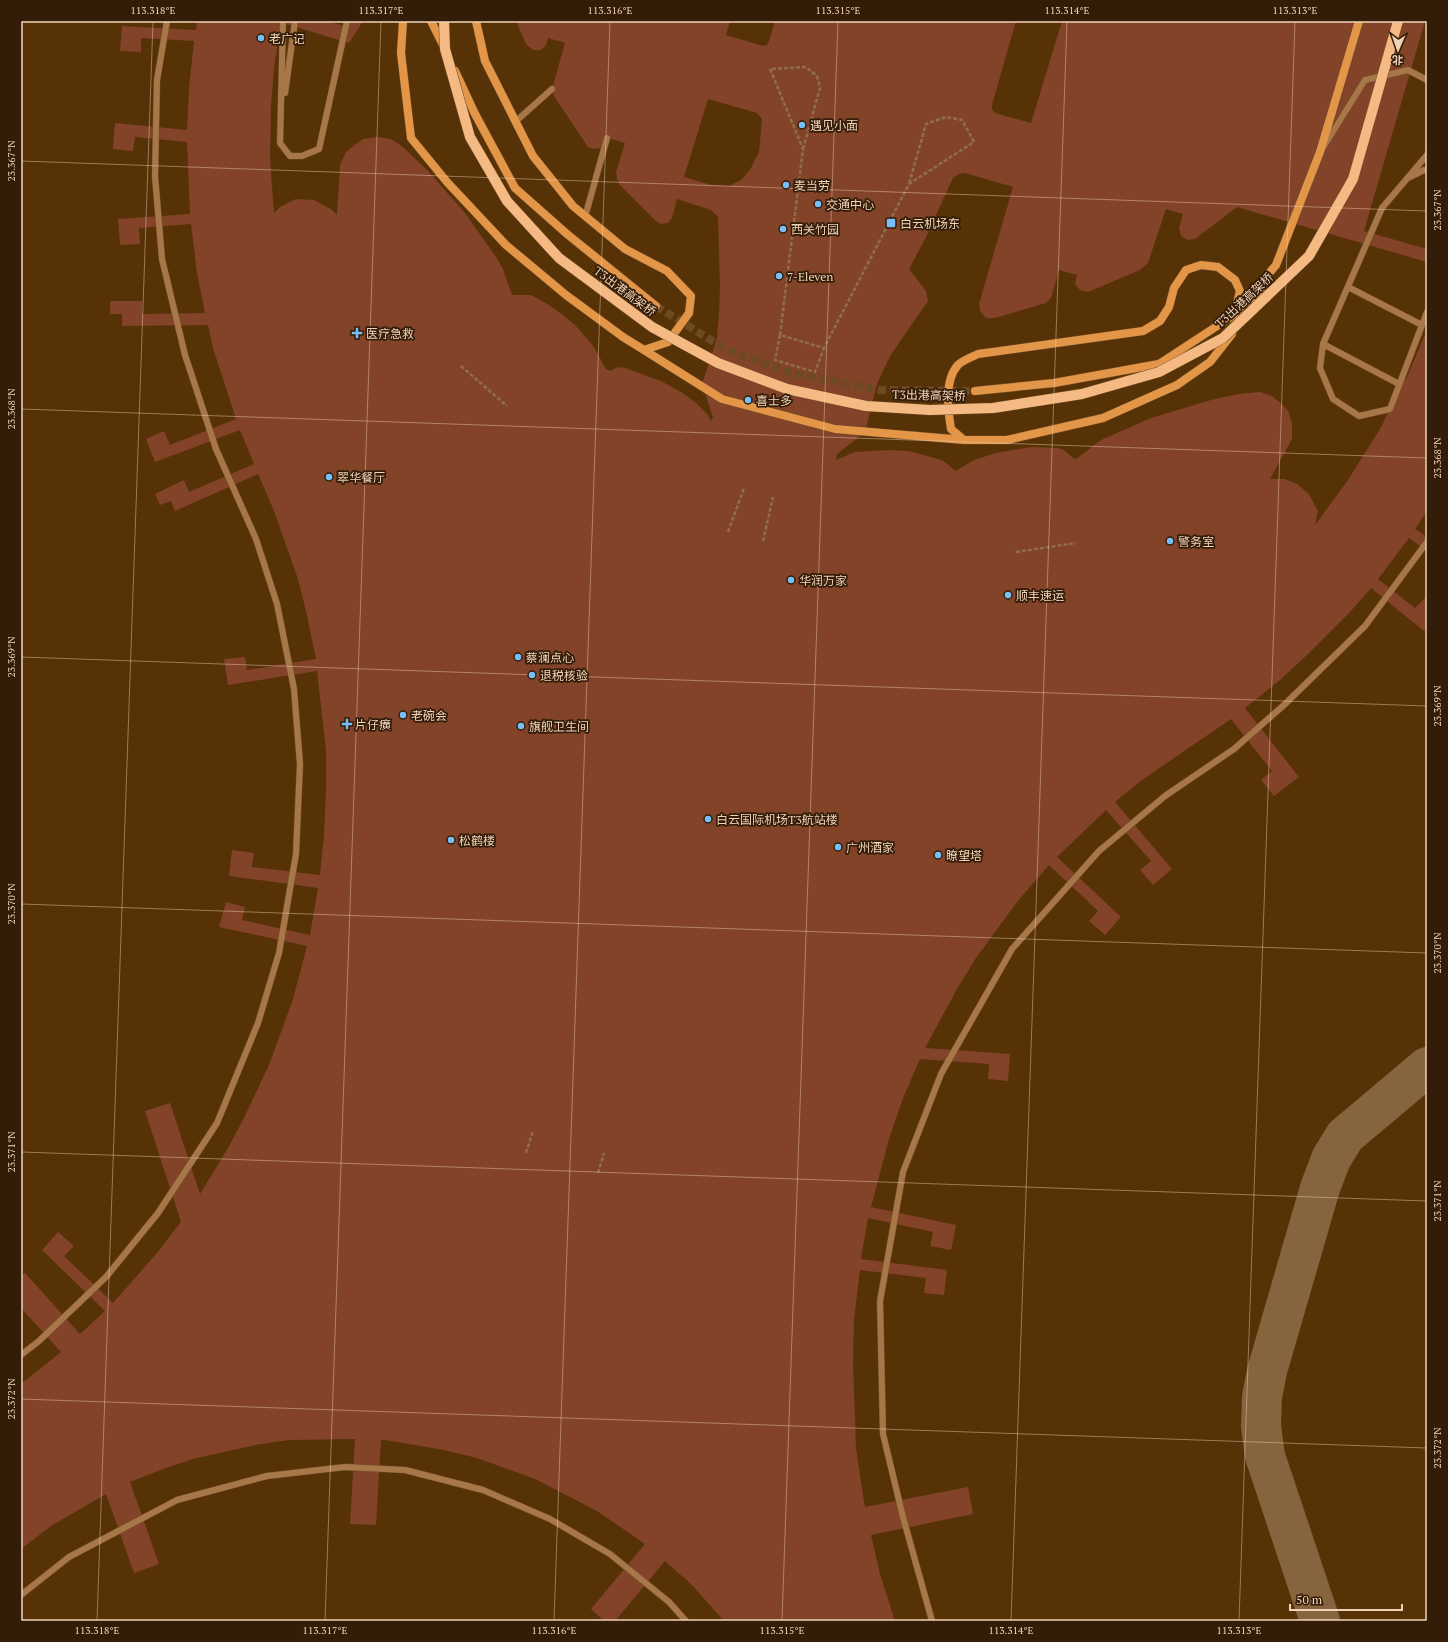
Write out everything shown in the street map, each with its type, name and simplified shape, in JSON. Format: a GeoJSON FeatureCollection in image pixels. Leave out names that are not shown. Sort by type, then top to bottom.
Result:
{"type":"FeatureCollection","features":[{"type":"Feature","properties":{"kind":"main road"},"geometry":{"type":"LineString","coordinates":[[403,21],[401,53],[411,138],[446,182],[506,245],[566,295],[623,337],[722,398],[835,430],[964,440],[1007,440],[1103,418],[1177,385],[1210,362],[1249,311],[1267,276]]}},
{"type":"Feature","properties":{"kind":"main road"},"geometry":{"type":"LineString","coordinates":[[431,21],[475,114],[515,188],[568,234],[656,306]]}},
{"type":"Feature","properties":{"kind":"main road","name":"T3出港高架桥"},"geometry":{"type":"LineString","coordinates":[[444,21],[445,50],[470,137],[507,201],[559,258],[652,327],[718,362],[787,389],[866,406],[930,410],[993,408],[1082,394],[1159,372],[1223,338],[1309,256],[1353,179],[1398,21]]}},
{"type":"Feature","properties":{"kind":"main road"},"geometry":{"type":"LineString","coordinates":[[476,21],[485,62],[533,156],[573,206],[585,217],[624,249],[667,271],[690,296],[689,313],[668,342],[644,350]]}},
{"type":"Feature","properties":{"kind":"main road"},"geometry":{"type":"LineString","coordinates":[[975,391],[1054,383],[1159,364],[1234,315],[1276,265],[1320,152],[1359,21]]}},
{"type":"Feature","properties":{"kind":"main road"},"geometry":{"type":"LineString","coordinates":[[964,440],[951,429],[948,405],[950,380],[958,365],[978,354],[1143,331],[1160,321],[1169,307],[1174,288],[1186,270],[1201,265],[1218,267],[1235,280],[1240,291],[1234,315]]}},
{"type":"Feature","properties":{"kind":"lane"},"geometry":{"type":"LineString","coordinates":[[21,1355],[40,1341],[106,1277],[158,1213],[217,1123],[258,1022],[279,953],[296,854],[300,764],[294,689],[277,604],[256,540],[216,449],[187,362],[162,259],[155,176],[156,96],[157,80],[167,21]]}},
{"type":"Feature","properties":{"kind":"lane"},"geometry":{"type":"LineString","coordinates":[[283,21],[280,144],[290,156],[302,156],[319,149],[347,21]]}},
{"type":"Feature","properties":{"kind":"lane"},"geometry":{"type":"LineString","coordinates":[[281,122],[295,21]]}},
{"type":"Feature","properties":{"kind":"lane"},"geometry":{"type":"LineString","coordinates":[[1320,152],[1365,80],[1408,70],[1427,80]]}},
{"type":"Feature","properties":{"kind":"lane"},"geometry":{"type":"LineString","coordinates":[[515,122],[552,89]]}},
{"type":"Feature","properties":{"kind":"lane"},"geometry":{"type":"LineString","coordinates":[[585,217],[607,138]]}},
{"type":"Feature","properties":{"kind":"lane"},"geometry":{"type":"LineString","coordinates":[[1427,155],[1382,208],[1323,344],[1320,368],[1333,399],[1358,416],[1390,409],[1427,312]]}},
{"type":"Feature","properties":{"kind":"lane"},"geometry":{"type":"LineString","coordinates":[[1408,178],[1424,170],[1427,171]]}},
{"type":"Feature","properties":{"kind":"lane"},"geometry":{"type":"LineString","coordinates":[[1348,288],[1422,325]]}},
{"type":"Feature","properties":{"kind":"lane"},"geometry":{"type":"LineString","coordinates":[[1323,344],[1399,384]]}},
{"type":"Feature","properties":{"kind":"lane"},"geometry":{"type":"LineString","coordinates":[[932,1621],[902,1517],[883,1434],[880,1301],[903,1172],[941,1074],[1012,949],[1099,851],[1165,796],[1234,749],[1284,705],[1365,626],[1427,542]]}},
{"type":"Feature","properties":{"kind":"lane"},"geometry":{"type":"LineString","coordinates":[[21,1595],[68,1557],[177,1500],[267,1476],[345,1467],[405,1470],[419,1473],[483,1490],[550,1519],[610,1554],[669,1602],[686,1621]]}},
{"type":"Feature","properties":{"kind":"path"},"geometry":{"type":"LineString","coordinates":[[803,149],[770,69],[806,67],[817,76],[820,88],[803,149],[780,336],[775,360],[796,368],[815,372],[824,348],[909,184],[926,124],[946,117],[962,120],[974,142],[909,184]]}},
{"type":"Feature","properties":{"kind":"path"},"geometry":{"type":"LineString","coordinates":[[780,336],[824,348]]}},
{"type":"Feature","properties":{"kind":"path"},"geometry":{"type":"LineString","coordinates":[[461,366],[507,406]]}},
{"type":"Feature","properties":{"kind":"path"},"geometry":{"type":"LineString","coordinates":[[728,532],[744,488]]}},
{"type":"Feature","properties":{"kind":"path"},"geometry":{"type":"LineString","coordinates":[[763,541],[773,497]]}},
{"type":"Feature","properties":{"kind":"path"},"geometry":{"type":"LineString","coordinates":[[1016,552],[1076,543]]}},
{"type":"Feature","properties":{"kind":"path"},"geometry":{"type":"LineString","coordinates":[[526,1153],[533,1131]]}},
{"type":"Feature","properties":{"kind":"path"},"geometry":{"type":"LineString","coordinates":[[598,1173],[604,1153]]}},
{"type":"Feature","properties":{"kind":"building","name":"白云国际机场T3航站楼"},"geometry":{"type":"Polygon","coordinates":[[[197,21],[281,21],[274,68],[271,106],[270,159],[274,213],[280,207],[296,199],[314,200],[331,209],[337,215],[340,165],[346,152],[363,139],[378,137],[391,139],[403,147],[429,172],[465,213],[503,269],[512,295],[531,295],[563,315],[576,326],[594,347],[606,369],[610,371],[618,367],[625,368],[661,381],[694,401],[707,414],[711,421],[713,417],[702,384],[717,338],[720,287],[718,217],[711,210],[677,199],[672,218],[668,223],[661,224],[656,221],[620,185],[617,179],[616,172],[625,143],[607,138],[601,148],[594,149],[588,147],[554,96],[552,89],[565,43],[548,38],[546,45],[541,50],[533,50],[526,44],[516,21],[730,21],[726,35],[763,46],[767,45],[769,41],[775,21],[1016,21],[992,109],[995,113],[1031,123],[1062,21],[1425,21],[1364,231],[1427,249],[1427,262],[1237,207],[1195,239],[1188,240],[1181,236],[1179,228],[1183,214],[1166,209],[1148,263],[1140,270],[1088,292],[1080,290],[1075,284],[1077,275],[1059,270],[1051,298],[1046,303],[995,318],[986,318],[980,311],[979,304],[1013,187],[965,173],[959,174],[953,178],[926,237],[909,269],[926,291],[928,301],[890,356],[877,384],[865,432],[837,454],[836,460],[855,452],[890,450],[909,451],[942,460],[956,471],[974,460],[996,453],[1031,447],[1058,448],[1064,450],[1076,459],[1101,440],[1151,418],[1211,400],[1238,394],[1260,392],[1272,396],[1283,405],[1288,411],[1292,423],[1292,439],[1270,479],[1285,479],[1297,484],[1309,494],[1318,511],[1315,525],[1348,480],[1380,429],[1406,379],[1427,330],[1427,511],[1415,529],[1427,537],[1427,551],[1409,538],[1378,579],[1415,608],[1425,598],[1427,600],[1427,627],[1424,631],[1371,588],[1350,612],[1308,654],[1280,680],[1245,708],[1299,777],[1274,796],[1261,780],[1272,771],[1231,719],[1142,780],[1115,802],[1172,869],[1153,885],[1140,870],[1151,861],[1106,810],[1057,857],[1121,917],[1105,935],[1089,921],[1098,911],[1049,865],[1017,902],[976,958],[957,989],[925,1048],[1010,1054],[1008,1081],[988,1079],[989,1064],[920,1059],[903,1098],[889,1139],[871,1207],[956,1225],[951,1250],[930,1246],[933,1232],[868,1218],[861,1259],[947,1270],[944,1295],[924,1293],[926,1278],[860,1270],[854,1319],[853,1363],[856,1448],[865,1507],[968,1487],[973,1514],[871,1535],[880,1574],[895,1621],[724,1621],[692,1585],[665,1561],[615,1621],[604,1621],[591,1609],[645,1544],[597,1511],[535,1479],[477,1458],[444,1450],[385,1440],[381,1440],[376,1525],[350,1524],[355,1439],[289,1440],[255,1445],[193,1459],[130,1482],[159,1564],[134,1573],[106,1494],[51,1526],[21,1549],[21,1384],[61,1352],[21,1308],[21,1276],[25,1273],[80,1334],[105,1311],[42,1250],[58,1232],[74,1246],[64,1256],[113,1303],[157,1253],[181,1222],[145,1111],[170,1103],[200,1194],[242,1122],[269,1065],[293,999],[307,946],[219,927],[226,902],[245,907],[242,920],[310,935],[318,888],[229,876],[232,850],[254,853],[252,867],[320,875],[324,835],[326,751],[317,671],[228,685],[224,659],[245,657],[247,670],[316,659],[298,579],[274,511],[258,474],[175,511],[171,501],[160,505],[155,494],[184,480],[189,492],[254,464],[240,430],[155,462],[146,439],[164,431],[170,445],[236,419],[213,348],[208,325],[122,326],[122,314],[110,314],[110,301],[142,301],[142,314],[205,313],[197,273],[191,224],[139,228],[140,244],[120,245],[118,219],[190,214],[187,142],[135,137],[133,151],[113,149],[115,123],[187,130],[189,88],[194,41],[141,38],[141,52],[120,51],[122,26],[196,30],[197,21]],[[708,99],[684,177],[711,185],[729,186],[741,180],[750,170],[759,152],[762,119],[757,113],[708,99]]]}},
{"type":"Feature","properties":{"kind":"building"},"geometry":{"type":"Polygon","coordinates":[[[284,21],[327,21],[344,26],[347,21],[363,21],[349,43],[283,23],[284,21]]]}},
{"type":"Feature","properties":{"kind":"taxiway"},"geometry":{"type":"LineString","coordinates":[[1320,1621],[1265,1456],[1261,1426],[1262,1397],[1267,1371],[1320,1188],[1331,1159],[1345,1136],[1427,1067]]}},
{"type":"Feature","properties":{"kind":"tunnel"},"geometry":{"type":"LineString","coordinates":[[656,306],[727,350],[791,373],[880,390],[975,391]]}},
{"type":"Feature","properties":{"kind":"place","name":"老广记"},"geometry":{"type":"Point","coordinates":[261,38]}},
{"type":"Feature","properties":{"kind":"place","name":"遇见小面"},"geometry":{"type":"Point","coordinates":[802,125]}},
{"type":"Feature","properties":{"kind":"place","name":"麦当劳"},"geometry":{"type":"Point","coordinates":[786,185]}},
{"type":"Feature","properties":{"kind":"place","name":"交通中心"},"geometry":{"type":"Point","coordinates":[818,204]}},
{"type":"Feature","properties":{"kind":"place","name":"白云机场东"},"geometry":{"type":"Point","coordinates":[891,223]}},
{"type":"Feature","properties":{"kind":"place","name":"西关竹园"},"geometry":{"type":"Point","coordinates":[783,229]}},
{"type":"Feature","properties":{"kind":"place","name":"7-Eleven"},"geometry":{"type":"Point","coordinates":[779,276]}},
{"type":"Feature","properties":{"kind":"place","name":"医疗急救"},"geometry":{"type":"Point","coordinates":[357,333]}},
{"type":"Feature","properties":{"kind":"place","name":"喜士多"},"geometry":{"type":"Point","coordinates":[748,400]}},
{"type":"Feature","properties":{"kind":"place","name":"翠华餐厅"},"geometry":{"type":"Point","coordinates":[329,477]}},
{"type":"Feature","properties":{"kind":"place","name":"警务室"},"geometry":{"type":"Point","coordinates":[1170,541]}},
{"type":"Feature","properties":{"kind":"place","name":"华润万家"},"geometry":{"type":"Point","coordinates":[791,580]}},
{"type":"Feature","properties":{"kind":"place","name":"顺丰速运"},"geometry":{"type":"Point","coordinates":[1008,595]}},
{"type":"Feature","properties":{"kind":"place","name":"蔡澜点心"},"geometry":{"type":"Point","coordinates":[518,657]}},
{"type":"Feature","properties":{"kind":"place","name":"退税核验"},"geometry":{"type":"Point","coordinates":[532,675]}},
{"type":"Feature","properties":{"kind":"place","name":"老碗会"},"geometry":{"type":"Point","coordinates":[403,715]}},
{"type":"Feature","properties":{"kind":"place","name":"片仔癀"},"geometry":{"type":"Point","coordinates":[347,724]}},
{"type":"Feature","properties":{"kind":"place","name":"旗舰卫生间"},"geometry":{"type":"Point","coordinates":[521,726]}},
{"type":"Feature","properties":{"kind":"place","name":"白云国际机场T3航站楼"},"geometry":{"type":"Point","coordinates":[708,819]}},
{"type":"Feature","properties":{"kind":"place","name":"松鹤楼"},"geometry":{"type":"Point","coordinates":[451,840]}},
{"type":"Feature","properties":{"kind":"place","name":"广州酒家"},"geometry":{"type":"Point","coordinates":[838,847]}},
{"type":"Feature","properties":{"kind":"place","name":"瞭望塔"},"geometry":{"type":"Point","coordinates":[938,855]}}]}
